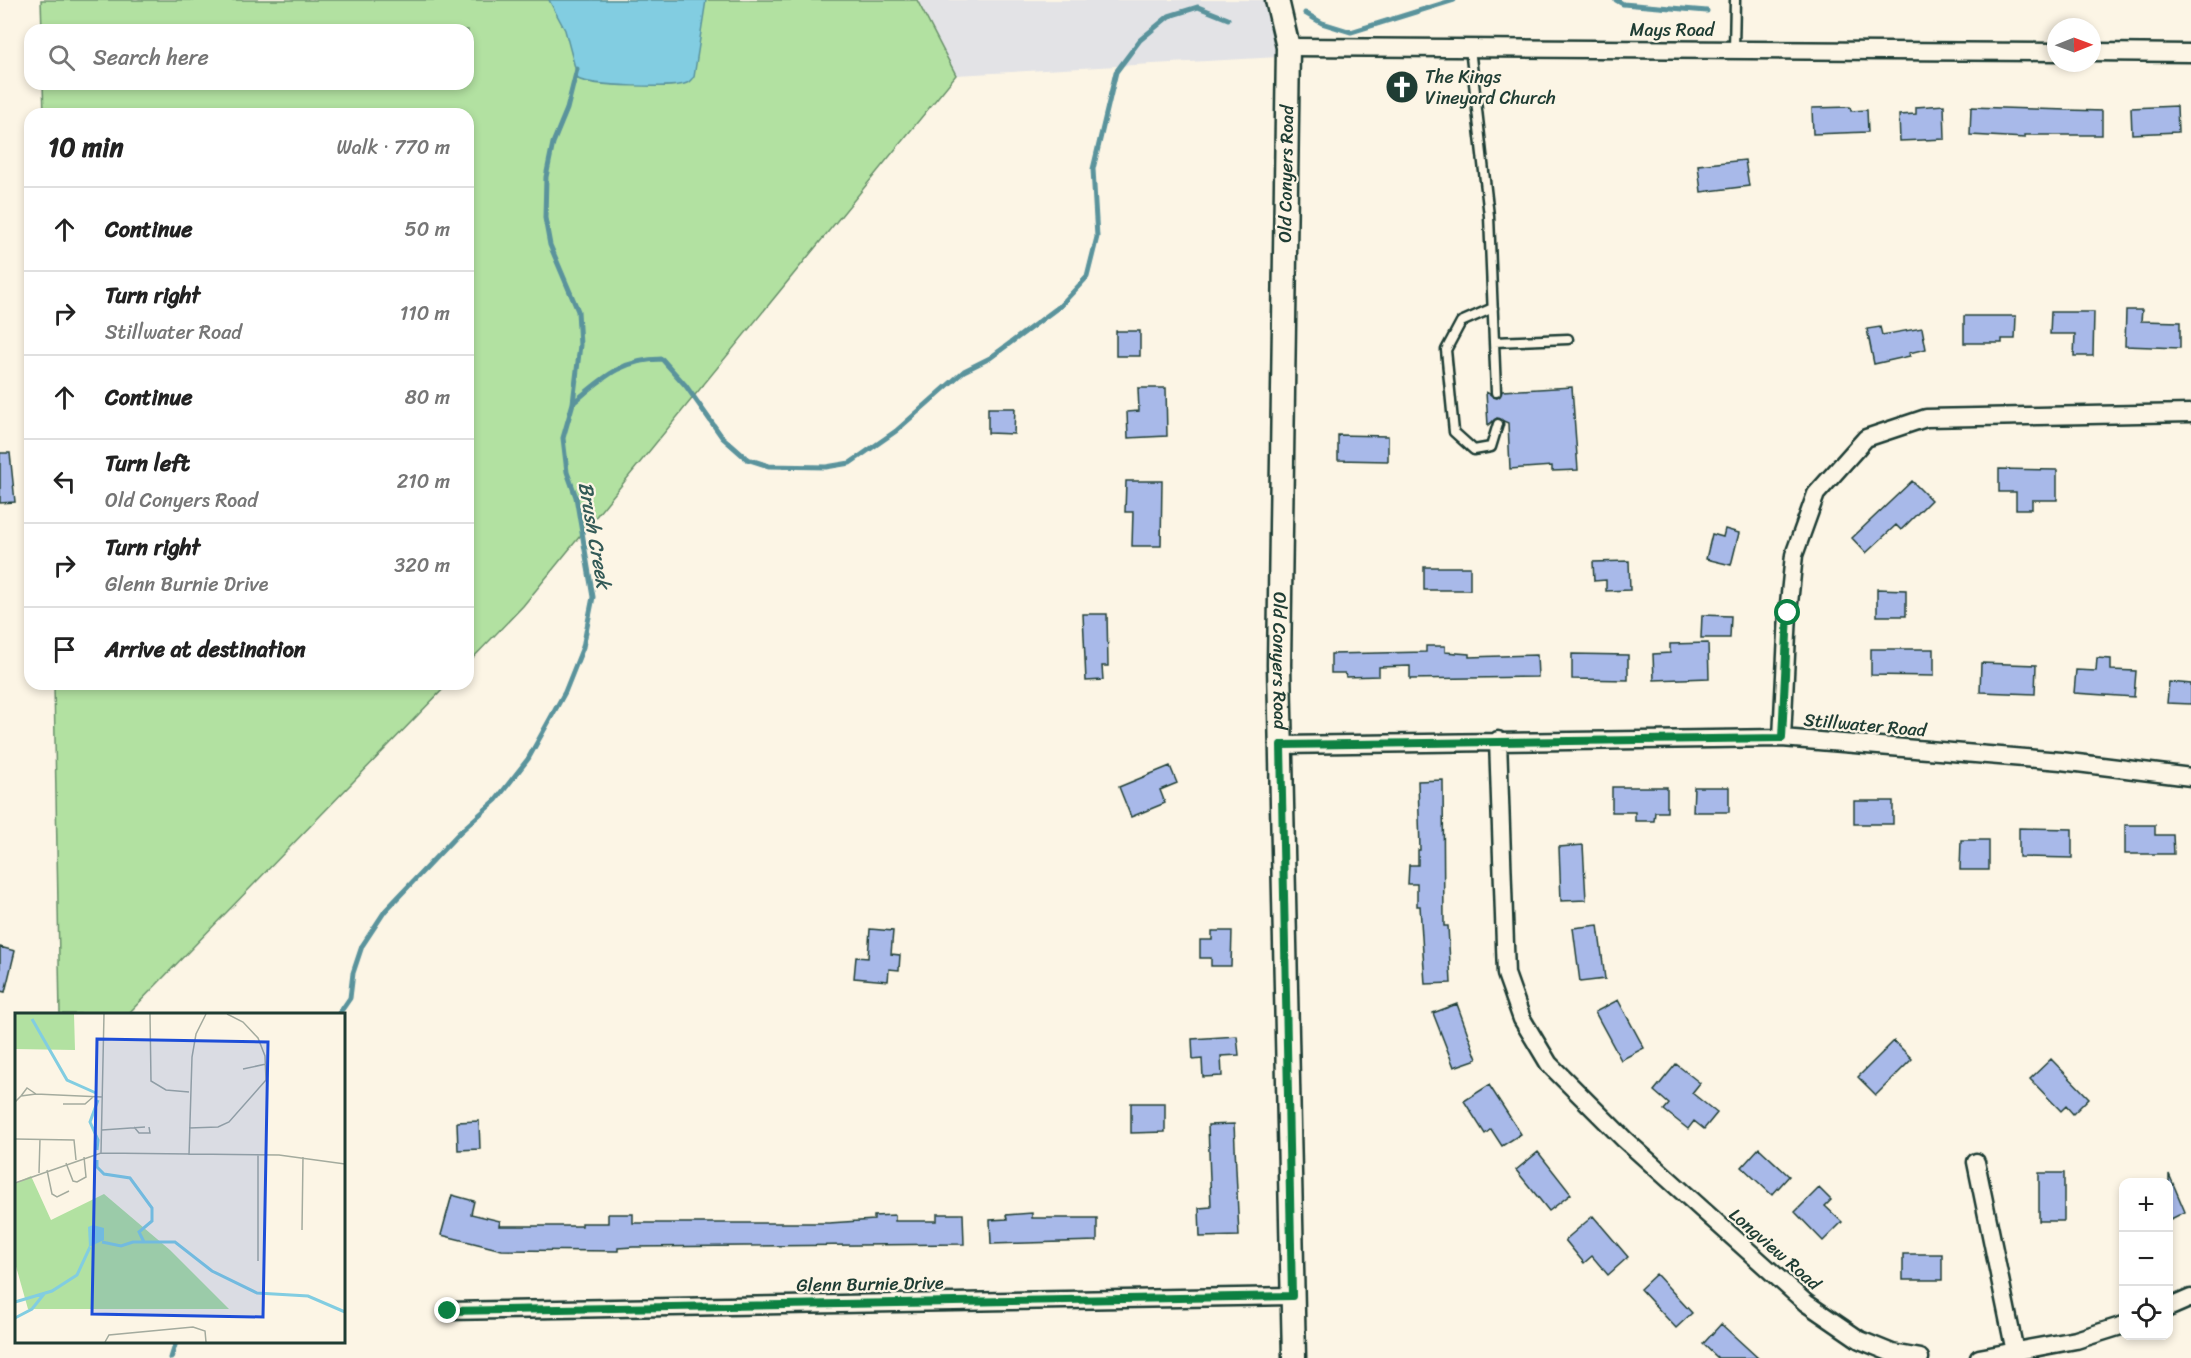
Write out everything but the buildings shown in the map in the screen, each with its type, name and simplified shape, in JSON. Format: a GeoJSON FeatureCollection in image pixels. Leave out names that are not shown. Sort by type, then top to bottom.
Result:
{"type":"FeatureCollection","features":[{"type":"Feature","properties":{"kind":"street","name":"Old Conyers Road"},"geometry":{"type":"LineString","coordinates":[[1277,0],[1288,47],[1278,665],[1294,1358]]}},
{"type":"Feature","properties":{"kind":"street","name":"Mays Road"},"geometry":{"type":"LineString","coordinates":[[1288,47],[2047,52]]}},
{"type":"Feature","properties":{"kind":"street"},"geometry":{"type":"LineString","coordinates":[[2101,52],[2191,53]]}},
{"type":"Feature","properties":{"kind":"street"},"geometry":{"type":"LineString","coordinates":[[1782,738],[1794,555],[1816,494],[1866,438],[1926,418],[2191,413]]}},
{"type":"Feature","properties":{"kind":"street","name":"Stillwater Road"},"geometry":{"type":"LineString","coordinates":[[1281,745],[1498,740],[1782,738],[2061,761],[2191,777]]}},
{"type":"Feature","properties":{"kind":"street","name":"Longview Road"},"geometry":{"type":"LineString","coordinates":[[1498,740],[1506,974],[1522,1019],[1549,1064],[1623,1138],[1806,1304],[1860,1340],[1892,1353],[1920,1358]]}},
{"type":"Feature","properties":{"kind":"street"},"geometry":{"type":"LineString","coordinates":[[1976,1162],[2015,1352]]}},
{"type":"Feature","properties":{"kind":"street","name":"Glenn Burnie Drive"},"geometry":{"type":"LineString","coordinates":[[448,1311],[1292,1296]]}},
{"type":"Feature","properties":{"kind":"street"},"geometry":{"type":"LineString","coordinates":[[2173,1306],[2191,1298]]}},
{"type":"Feature","properties":{"kind":"street"},"geometry":{"type":"LineString","coordinates":[[1979,1358],[2076,1340],[2119,1327]]}},
{"type":"Feature","properties":{"kind":"lane"},"geometry":{"type":"LineString","coordinates":[[1734,50],[1735,0]]}},
{"type":"Feature","properties":{"kind":"lane"},"geometry":{"type":"LineString","coordinates":[[1470,48],[1489,216],[1496,392]]}},
{"type":"Feature","properties":{"kind":"lane"},"geometry":{"type":"LineString","coordinates":[[1492,308],[1461,322],[1446,350],[1454,432],[1474,450],[1491,447],[1498,424]]}},
{"type":"Feature","properties":{"kind":"lane"},"geometry":{"type":"LineString","coordinates":[[1494,342],[1568,339]]}},
{"type":"Feature","properties":{"kind":"shaded area"},"geometry":{"type":"Polygon","coordinates":[[[917,0],[1281,0],[1298,56],[956,75],[917,0]]]}},
{"type":"Feature","properties":{"kind":"green space"},"geometry":{"type":"Polygon","coordinates":[[[41,0],[917,0],[956,75],[523,606],[474,657],[474,108],[44,108],[43,90],[474,90],[474,24],[42,24],[41,0]]]}},
{"type":"Feature","properties":{"kind":"green space"},"geometry":{"type":"Polygon","coordinates":[[[54,690],[442,690],[129,1013],[60,1013],[54,690]]]}},
{"type":"Feature","properties":{"kind":"water"},"geometry":{"type":"Polygon","coordinates":[[[549,0],[706,0],[694,77],[688,83],[679,85],[650,86],[615,85],[578,79],[565,30],[549,0]]]}},
{"type":"Feature","properties":{"kind":"waterway"},"geometry":{"type":"LineString","coordinates":[[1305,13],[1322,23],[1351,32],[1454,0]]}},
{"type":"Feature","properties":{"kind":"waterway"},"geometry":{"type":"LineString","coordinates":[[1616,0],[1623,4],[1707,11]]}},
{"type":"Feature","properties":{"kind":"waterway"},"geometry":{"type":"LineString","coordinates":[[573,403],[603,379],[623,367],[635,362],[662,359],[686,386],[722,437],[747,459],[769,466],[826,467],[850,463],[896,431],[964,371],[990,358],[1060,306],[1087,277],[1097,237],[1093,169],[1116,72],[1140,40],[1169,16],[1198,7],[1228,19]]}},
{"type":"Feature","properties":{"kind":"waterway","name":"Brush Creek"},"geometry":{"type":"LineString","coordinates":[[340,1013],[350,998],[353,973],[362,946],[385,911],[460,832],[496,800],[528,759],[565,692],[583,647],[593,597],[576,497],[567,472],[563,438],[573,403],[580,345],[578,311],[550,245],[545,218],[546,177],[553,143],[567,109],[577,69]]}},
{"type":"Feature","properties":{"kind":"waterway","name":"Brush Creek"},"geometry":{"type":"LineString","coordinates":[[171,1358],[176,1343]]}},
{"type":"Feature","properties":{"kind":"place","name":"The Kings Vineyard Church"},"geometry":{"type":"Point","coordinates":[1402,87]}},
{"type":"Feature","properties":{"kind":"route"},"geometry":{"type":"LineString","coordinates":[[448,1311],[1292,1296],[1281,745],[1498,740],[1782,738],[1788,613]]}}]}
